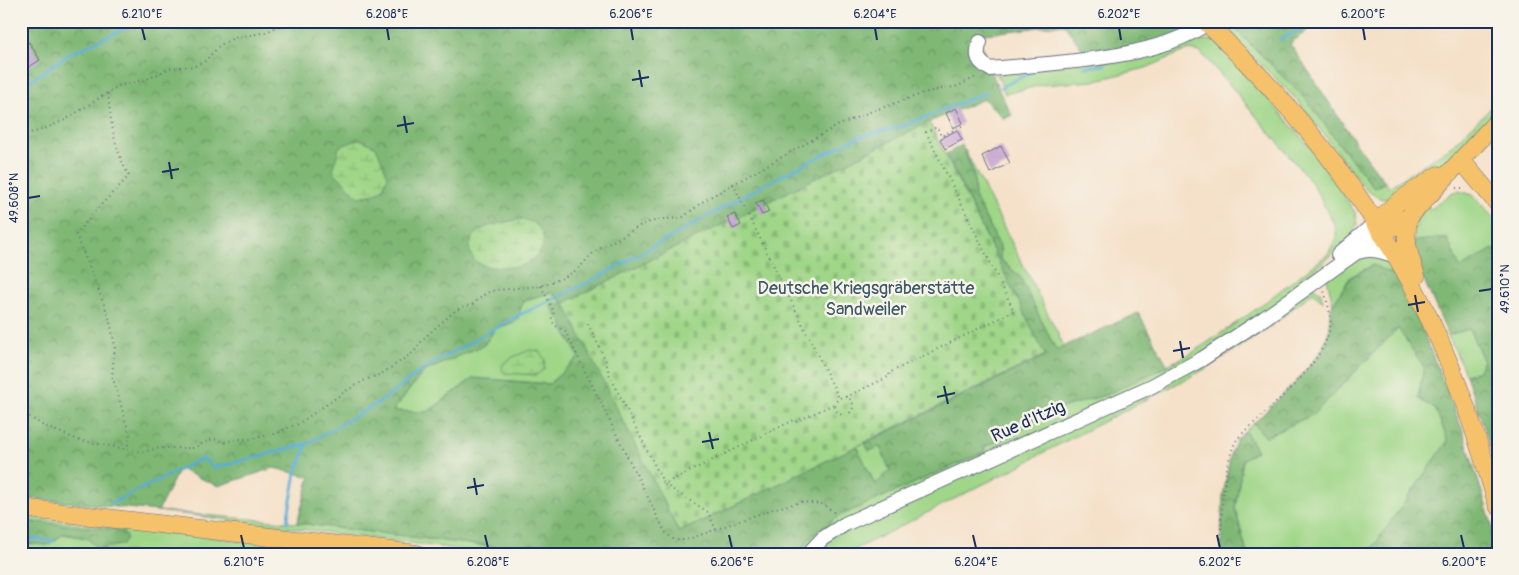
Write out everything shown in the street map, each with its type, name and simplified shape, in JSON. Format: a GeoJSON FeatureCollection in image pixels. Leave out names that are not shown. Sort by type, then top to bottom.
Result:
{"type":"FeatureCollection","features":[{"type":"Feature","properties":{"kind":"main road"},"geometry":{"type":"LineString","coordinates":[[1206,22],[1280,97],[1323,149],[1361,202],[1396,256],[1431,322],[1454,375],[1474,427],[1498,506]]}},
{"type":"Feature","properties":{"kind":"main road"},"geometry":{"type":"LineString","coordinates":[[1431,322],[1406,246],[1406,228],[1409,217],[1498,120]]}},
{"type":"Feature","properties":{"kind":"main road"},"geometry":{"type":"LineString","coordinates":[[1378,228],[1398,202],[1461,160]]}},
{"type":"Feature","properties":{"kind":"main road"},"geometry":{"type":"LineString","coordinates":[[1461,160],[1498,204]]}},
{"type":"Feature","properties":{"kind":"main road"},"geometry":{"type":"LineString","coordinates":[[1361,202],[1386,205],[1398,202]]}},
{"type":"Feature","properties":{"kind":"main road"},"geometry":{"type":"LineString","coordinates":[[1378,228],[1409,217]]}},
{"type":"Feature","properties":{"kind":"main road"},"geometry":{"type":"LineString","coordinates":[[21,508],[417,554]]}},
{"type":"Feature","properties":{"kind":"street"},"geometry":{"type":"LineString","coordinates":[[980,42],[977,50],[978,59],[990,69],[1089,59],[1155,47],[1194,33],[1206,22]]}},
{"type":"Feature","properties":{"kind":"street","name":"Rue d'Itzig"},"geometry":{"type":"LineString","coordinates":[[808,554],[822,539],[844,524],[1152,386],[1202,359],[1263,319],[1353,254],[1378,228]]}},
{"type":"Feature","properties":{"kind":"street","name":"Rue d'Itzig"},"geometry":{"type":"LineString","coordinates":[[1263,319],[1378,228]]}},
{"type":"Feature","properties":{"kind":"street"},"geometry":{"type":"LineString","coordinates":[[1353,254],[1364,250],[1374,250],[1396,256]]}},
{"type":"Feature","properties":{"kind":"path"},"geometry":{"type":"LineString","coordinates":[[21,134],[39,131],[65,120],[118,86],[150,78],[170,68],[195,66],[205,61],[220,45],[234,38],[267,32],[288,21]]}},
{"type":"Feature","properties":{"kind":"path"},"geometry":{"type":"LineString","coordinates":[[21,411],[42,425],[78,440],[142,452],[159,448],[194,448],[214,439],[225,442],[278,433],[298,424],[363,381],[383,373],[414,352],[424,337],[456,310],[473,304],[486,293],[496,290],[541,286],[563,278],[578,269],[594,252],[643,224],[662,219],[682,218],[705,200],[837,126],[867,113],[927,92],[958,86],[990,69]]}},
{"type":"Feature","properties":{"kind":"path"},"geometry":{"type":"LineString","coordinates":[[108,94],[111,128],[122,162],[129,176],[76,234],[109,317],[115,346],[112,375],[130,436],[127,449]]}},
{"type":"Feature","properties":{"kind":"path"},"geometry":{"type":"LineString","coordinates":[[664,484],[794,420],[795,422],[834,404],[839,398],[846,397],[890,376],[889,373],[1014,311],[926,132],[937,127],[942,136],[966,124]]}},
{"type":"Feature","properties":{"kind":"path"},"geometry":{"type":"LineString","coordinates":[[733,184],[745,208]]}},
{"type":"Feature","properties":{"kind":"path"},"geometry":{"type":"LineString","coordinates":[[749,216],[839,398]]}},
{"type":"Feature","properties":{"kind":"path"},"geometry":{"type":"LineString","coordinates":[[1222,554],[1223,496],[1231,452],[1237,439],[1296,382],[1322,350],[1330,328],[1330,309],[1320,278]]}},
{"type":"Feature","properties":{"kind":"path"},"geometry":{"type":"LineString","coordinates":[[541,286],[554,312],[552,318],[554,325],[565,331],[665,532],[674,540],[686,540],[776,508],[802,502],[823,504],[839,516],[844,524]]}},
{"type":"Feature","properties":{"kind":"path"},"geometry":{"type":"LineString","coordinates":[[588,324],[606,361],[609,374],[664,484],[708,512],[716,530]]}},
{"type":"Feature","properties":{"kind":"path"},"geometry":{"type":"LineString","coordinates":[[834,404],[837,414],[841,416],[848,415],[853,406],[852,402],[846,397]]}},
{"type":"Feature","properties":{"kind":"green space"},"geometry":{"type":"Polygon","coordinates":[[[21,21],[1179,21],[1182,26],[1182,37],[1089,59],[1064,24],[977,35],[1001,95],[1012,115],[1004,119],[984,99],[929,122],[565,303],[679,532],[857,446],[875,485],[890,470],[880,447],[869,451],[865,443],[1045,356],[946,154],[962,145],[974,175],[975,197],[1000,247],[1000,259],[1020,277],[1056,350],[1138,313],[1168,366],[1105,395],[1040,414],[1017,433],[984,446],[985,452],[839,516],[814,534],[797,554],[551,554],[297,523],[310,477],[274,468],[218,486],[179,469],[158,511],[21,498],[21,21]],[[551,292],[523,301],[517,321],[495,329],[484,345],[423,372],[393,411],[428,412],[473,378],[549,384],[579,357],[565,331],[562,321],[551,305],[564,303],[551,292]]]}},
{"type":"Feature","properties":{"kind":"green space"},"geometry":{"type":"Polygon","coordinates":[[[1217,21],[1233,21],[1234,28],[1306,99],[1374,188],[1385,182],[1389,187],[1449,148],[1488,111],[1498,98],[1498,112],[1459,150],[1391,199],[1382,199],[1367,191],[1299,102],[1217,21]]]}},
{"type":"Feature","properties":{"kind":"green space"},"geometry":{"type":"Polygon","coordinates":[[[1233,21],[1319,21],[1290,44],[1348,131],[1385,182],[1374,188],[1306,99],[1234,28],[1233,21]]]}},
{"type":"Feature","properties":{"kind":"green space"},"geometry":{"type":"Polygon","coordinates":[[[1213,40],[1238,65],[1313,150],[1355,212],[1357,225],[1352,236],[1267,315],[1309,286],[1320,291],[1323,302],[1313,292],[1271,326],[1207,368],[846,554],[797,554],[814,534],[839,516],[985,452],[984,447],[1017,433],[1040,414],[1105,395],[1192,353],[1252,312],[1327,255],[1336,240],[1336,228],[1312,183],[1200,52],[1187,50],[1146,68],[1093,81],[1042,85],[1005,94],[997,74],[1186,41],[1213,40]]]}},
{"type":"Feature","properties":{"kind":"green space","name":"Deutsche Kriegsgräberstätte Sandweiler"},"geometry":{"type":"Polygon","coordinates":[[[929,122],[1045,355],[679,532],[564,303],[929,122]]]}},
{"type":"Feature","properties":{"kind":"green space"},"geometry":{"type":"Polygon","coordinates":[[[360,139],[376,147],[388,176],[382,190],[359,197],[333,171],[339,147],[360,139]]]}},
{"type":"Feature","properties":{"kind":"green space"},"geometry":{"type":"Polygon","coordinates":[[[965,150],[1064,346],[1056,350],[1020,277],[1000,259],[1000,247],[974,197],[974,175],[965,150]]]}},
{"type":"Feature","properties":{"kind":"green space"},"geometry":{"type":"Polygon","coordinates":[[[1459,191],[1473,195],[1498,223],[1498,252],[1493,250],[1460,268],[1412,247],[1418,215],[1427,205],[1431,209],[1453,192],[1459,191]]]}},
{"type":"Feature","properties":{"kind":"green space"},"geometry":{"type":"Polygon","coordinates":[[[519,219],[534,223],[543,236],[543,246],[534,258],[524,265],[517,267],[486,266],[474,260],[471,255],[470,243],[479,231],[493,225],[519,219]]]}},
{"type":"Feature","properties":{"kind":"green space"},"geometry":{"type":"Polygon","coordinates":[[[1447,238],[1460,268],[1493,249],[1498,252],[1498,472],[1466,375],[1479,371],[1483,359],[1469,329],[1448,335],[1413,255],[1415,241],[1447,238]]]}},
{"type":"Feature","properties":{"kind":"green space"},"geometry":{"type":"Polygon","coordinates":[[[1354,256],[1382,256],[1396,276],[1373,265],[1350,277],[1333,304],[1326,274],[1354,256]]]}},
{"type":"Feature","properties":{"kind":"green space"},"geometry":{"type":"Polygon","coordinates":[[[1373,265],[1396,276],[1413,306],[1463,431],[1498,545],[1498,554],[1368,554],[1448,441],[1436,410],[1418,398],[1424,367],[1398,328],[1314,414],[1265,437],[1254,423],[1296,382],[1322,350],[1330,328],[1330,309],[1351,277],[1373,265]]]}},
{"type":"Feature","properties":{"kind":"green space"},"geometry":{"type":"Polygon","coordinates":[[[551,292],[564,303],[552,305],[554,312],[562,321],[565,331],[579,357],[549,384],[473,378],[428,412],[393,411],[423,372],[484,345],[494,329],[517,321],[522,301],[551,292]]]}},
{"type":"Feature","properties":{"kind":"green space"},"geometry":{"type":"Polygon","coordinates":[[[1398,328],[1424,367],[1418,398],[1436,410],[1448,441],[1368,554],[1299,554],[1300,545],[1280,554],[1247,554],[1235,508],[1243,459],[1257,451],[1245,431],[1254,423],[1266,437],[1314,414],[1398,328]]]}},
{"type":"Feature","properties":{"kind":"green space"},"geometry":{"type":"Polygon","coordinates":[[[1469,329],[1483,359],[1480,371],[1466,375],[1448,335],[1469,329]]]}},
{"type":"Feature","properties":{"kind":"green space"},"geometry":{"type":"Polygon","coordinates":[[[530,350],[539,351],[545,360],[544,369],[536,375],[504,373],[502,369],[503,364],[513,357],[530,350]]]}},
{"type":"Feature","properties":{"kind":"green space"},"geometry":{"type":"Polygon","coordinates":[[[1245,431],[1257,451],[1243,459],[1235,508],[1247,554],[1222,554],[1223,496],[1231,452],[1237,439],[1245,431]]]}},
{"type":"Feature","properties":{"kind":"green space"},"geometry":{"type":"Polygon","coordinates":[[[865,443],[869,450],[880,447],[890,470],[875,485],[857,446],[865,443]]]}},
{"type":"Feature","properties":{"kind":"green space"},"geometry":{"type":"Polygon","coordinates":[[[158,511],[297,523],[551,554],[496,554],[158,511]]]}},
{"type":"Feature","properties":{"kind":"green space"},"geometry":{"type":"Polygon","coordinates":[[[21,517],[371,554],[151,554],[97,549],[91,554],[21,554],[21,543],[48,545],[63,534],[87,538],[121,530],[21,521],[21,517]]]}},
{"type":"Feature","properties":{"kind":"green space"},"geometry":{"type":"Polygon","coordinates":[[[21,521],[121,530],[127,538],[122,545],[97,549],[87,538],[63,534],[48,545],[21,543],[21,521]]]}},
{"type":"Feature","properties":{"kind":"building"},"geometry":{"type":"Polygon","coordinates":[[[29,42],[40,60],[21,72],[21,47],[29,42]]]}},
{"type":"Feature","properties":{"kind":"building"},"geometry":{"type":"Polygon","coordinates":[[[956,108],[963,123],[953,128],[946,113],[956,108]]]}},
{"type":"Feature","properties":{"kind":"building"},"geometry":{"type":"Polygon","coordinates":[[[957,130],[962,140],[945,149],[940,139],[957,130]]]}},
{"type":"Feature","properties":{"kind":"building"},"geometry":{"type":"Polygon","coordinates":[[[1001,146],[1010,163],[990,173],[982,156],[1001,146]]]}},
{"type":"Feature","properties":{"kind":"building"},"geometry":{"type":"Polygon","coordinates":[[[763,200],[769,212],[762,215],[756,203],[763,200]]]}},
{"type":"Feature","properties":{"kind":"building"},"geometry":{"type":"Polygon","coordinates":[[[735,214],[741,225],[733,229],[727,217],[735,214]]]}},
{"type":"Feature","properties":{"kind":"waterway"},"geometry":{"type":"LineString","coordinates":[[21,87],[69,54],[141,21]]}},
{"type":"Feature","properties":{"kind":"waterway"},"geometry":{"type":"LineString","coordinates":[[1280,40],[1318,21]]}},
{"type":"Feature","properties":{"kind":"waterway"},"geometry":{"type":"LineString","coordinates":[[1085,67],[1105,65]]}},
{"type":"Feature","properties":{"kind":"waterway"},"geometry":{"type":"LineString","coordinates":[[1001,87],[1034,71]]}},
{"type":"Feature","properties":{"kind":"waterway"},"geometry":{"type":"LineString","coordinates":[[552,300],[595,279],[767,183],[858,137],[904,126],[987,92]]}},
{"type":"Feature","properties":{"kind":"waterway"},"geometry":{"type":"LineString","coordinates":[[287,522],[296,473],[307,444],[383,400],[425,368],[519,315],[548,302]]}},
{"type":"Feature","properties":{"kind":"waterway"},"geometry":{"type":"LineString","coordinates":[[112,503],[203,458],[214,468],[306,444]]}},
{"type":"Feature","properties":{"kind":"waterway"},"geometry":{"type":"LineString","coordinates":[[21,538],[54,541]]}}]}
